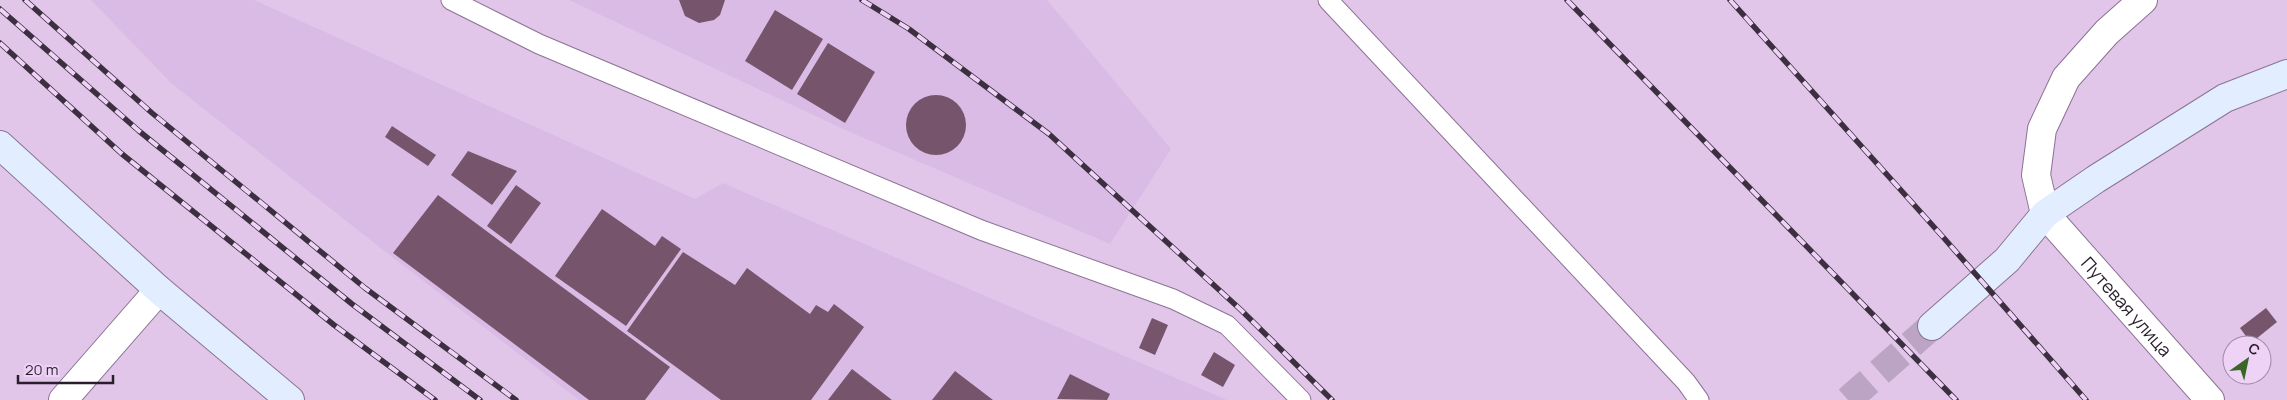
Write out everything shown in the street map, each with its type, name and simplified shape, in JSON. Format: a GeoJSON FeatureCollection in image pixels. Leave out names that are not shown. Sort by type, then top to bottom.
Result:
{"type":"FeatureCollection","features":[{"type":"Feature","properties":{"kind":"street"},"geometry":{"type":"LineString","coordinates":[[2045,214],[2036,175],[2042,129],[2066,78],[2107,32],[2143,0]]}},
{"type":"Feature","properties":{"kind":"street"},"geometry":{"type":"LineString","coordinates":[[1932,326],[2007,260],[2045,214],[2096,179],[2225,98],[2287,74]]}},
{"type":"Feature","properties":{"kind":"street"},"geometry":{"type":"LineString","coordinates":[[0,145],[159,290],[290,400]]}},
{"type":"Feature","properties":{"kind":"street","name":"Путевая улица"},"geometry":{"type":"LineString","coordinates":[[2045,214],[2210,400]]}},
{"type":"Feature","properties":{"kind":"street"},"geometry":{"type":"LineString","coordinates":[[63,400],[159,290]]}},
{"type":"Feature","properties":{"kind":"lane"},"geometry":{"type":"LineString","coordinates":[[451,0],[539,44],[972,226],[1173,299],[1227,325],[1301,400]]}},
{"type":"Feature","properties":{"kind":"lane"},"geometry":{"type":"LineString","coordinates":[[1328,0],[1686,382],[1699,400]]}},
{"type":"Feature","properties":{"kind":"shaded area"},"geometry":{"type":"Polygon","coordinates":[[[91,0],[254,0],[695,199],[723,183],[1227,400],[579,400],[392,257],[171,83],[91,0]]]}},
{"type":"Feature","properties":{"kind":"shaded area"},"geometry":{"type":"Polygon","coordinates":[[[569,0],[1047,0],[1171,149],[1110,244],[843,129],[569,0]]]}},
{"type":"Feature","properties":{"kind":"building"},"geometry":{"type":"Polygon","coordinates":[[[679,0],[725,0],[720,15],[714,20],[699,23],[685,16],[679,0]]]}},
{"type":"Feature","properties":{"kind":"building"},"geometry":{"type":"Polygon","coordinates":[[[775,10],[823,39],[792,90],[745,61],[775,10]]]}},
{"type":"Feature","properties":{"kind":"building"},"geometry":{"type":"Polygon","coordinates":[[[828,43],[875,72],[845,123],[797,94],[828,43]]]}},
{"type":"Feature","properties":{"kind":"building"},"geometry":{"type":"Polygon","coordinates":[[[930,95],[942,95],[953,100],[961,108],[966,119],[964,137],[953,150],[942,155],[930,155],[919,150],[911,142],[906,131],[906,119],[911,108],[919,100],[930,95]]]}},
{"type":"Feature","properties":{"kind":"building"},"geometry":{"type":"Polygon","coordinates":[[[392,126],[436,155],[428,166],[385,137],[392,126]]]}},
{"type":"Feature","properties":{"kind":"building"},"geometry":{"type":"Polygon","coordinates":[[[468,151],[517,171],[492,205],[451,175],[468,151]]]}},
{"type":"Feature","properties":{"kind":"building"},"geometry":{"type":"Polygon","coordinates":[[[516,185],[541,203],[511,244],[487,226],[516,185]]]}},
{"type":"Feature","properties":{"kind":"building"},"geometry":{"type":"Polygon","coordinates":[[[438,195],[670,367],[645,400],[589,400],[393,253],[438,195]]]}},
{"type":"Feature","properties":{"kind":"building"},"geometry":{"type":"Polygon","coordinates":[[[602,209],[655,246],[662,236],[681,249],[626,326],[555,276],[602,209]]]}},
{"type":"Feature","properties":{"kind":"building"},"geometry":{"type":"Polygon","coordinates":[[[683,252],[735,285],[747,268],[810,314],[816,305],[828,312],[834,304],[864,327],[811,400],[721,400],[627,331],[683,252]]]}},
{"type":"Feature","properties":{"kind":"building"},"geometry":{"type":"Polygon","coordinates":[[[2266,308],[2277,322],[2261,335],[2245,335],[2240,328],[2266,308]]]}},
{"type":"Feature","properties":{"kind":"building"},"geometry":{"type":"Polygon","coordinates":[[[1152,318],[1168,325],[1155,355],[1139,348],[1152,318]]]}},
{"type":"Feature","properties":{"kind":"building"},"geometry":{"type":"Polygon","coordinates":[[[1214,352],[1235,365],[1223,387],[1201,375],[1214,352]]]}},
{"type":"Feature","properties":{"kind":"building"},"geometry":{"type":"Polygon","coordinates":[[[852,369],[892,400],[828,400],[852,369]]]}},
{"type":"Feature","properties":{"kind":"building"},"geometry":{"type":"Polygon","coordinates":[[[955,371],[993,400],[932,400],[955,371]]]}},
{"type":"Feature","properties":{"kind":"building"},"geometry":{"type":"Polygon","coordinates":[[[1070,374],[1110,394],[1107,400],[1057,399],[1070,374]]]}},
{"type":"Feature","properties":{"kind":"tunnel"},"geometry":{"type":"LineString","coordinates":[[1848,400],[1932,326]]}},
{"type":"Feature","properties":{"kind":"railway"},"geometry":{"type":"LineString","coordinates":[[25,0],[152,113],[365,288],[516,400]]}},
{"type":"Feature","properties":{"kind":"railway"},"geometry":{"type":"LineString","coordinates":[[862,0],[909,29],[1049,134],[1241,310],[1332,400]]}},
{"type":"Feature","properties":{"kind":"railway"},"geometry":{"type":"LineString","coordinates":[[1567,0],[1956,400]]}},
{"type":"Feature","properties":{"kind":"railway"},"geometry":{"type":"LineString","coordinates":[[1730,0],[1943,237],[2086,400]]}},
{"type":"Feature","properties":{"kind":"railway"},"geometry":{"type":"LineString","coordinates":[[0,9],[139,131],[352,304],[480,400]]}},
{"type":"Feature","properties":{"kind":"railway"},"geometry":{"type":"LineString","coordinates":[[0,43],[122,154],[334,325],[435,400]]}}]}
